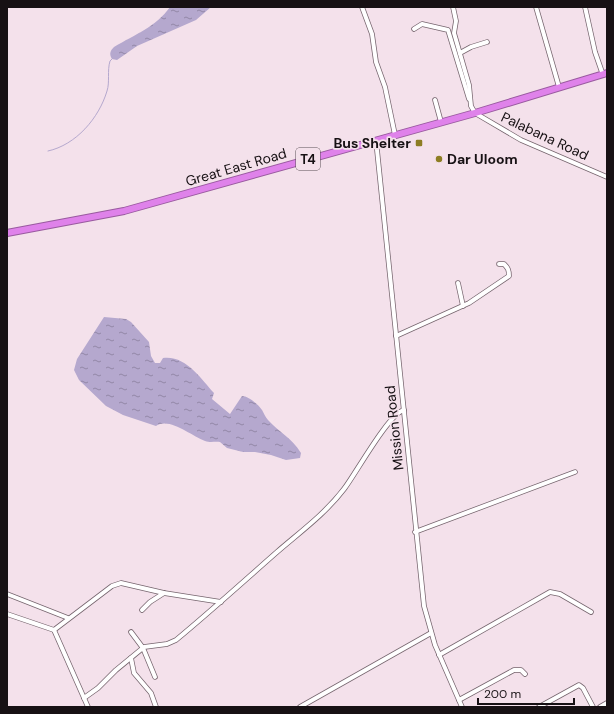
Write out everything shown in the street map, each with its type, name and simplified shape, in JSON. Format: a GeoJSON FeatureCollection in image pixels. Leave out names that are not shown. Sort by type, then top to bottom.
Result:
{"type":"FeatureCollection","features":[{"type":"Feature","properties":{"kind":"highway","name":"Great East Road"},"geometry":{"type":"LineString","coordinates":[[7,233],[104,216],[441,122],[605,74]]}},
{"type":"Feature","properties":{"kind":"street"},"geometry":{"type":"LineString","coordinates":[[362,7],[372,34],[376,62],[385,87],[395,135]]}},
{"type":"Feature","properties":{"kind":"street"},"geometry":{"type":"LineString","coordinates":[[453,7],[456,21],[454,33],[469,85],[470,102]]}},
{"type":"Feature","properties":{"kind":"street"},"geometry":{"type":"LineString","coordinates":[[536,7],[559,87]]}},
{"type":"Feature","properties":{"kind":"street"},"geometry":{"type":"LineString","coordinates":[[585,7],[595,52],[605,74]]}},
{"type":"Feature","properties":{"kind":"street"},"geometry":{"type":"LineString","coordinates":[[414,29],[422,24],[448,30],[471,106],[475,112]]}},
{"type":"Feature","properties":{"kind":"street"},"geometry":{"type":"LineString","coordinates":[[460,53],[471,47],[487,42]]}},
{"type":"Feature","properties":{"kind":"street"},"geometry":{"type":"LineString","coordinates":[[435,100],[441,122]]}},
{"type":"Feature","properties":{"kind":"street","name":"Palabana Road"},"geometry":{"type":"LineString","coordinates":[[475,112],[521,140],[607,177]]}},
{"type":"Feature","properties":{"kind":"street","name":"Mission Road"},"geometry":{"type":"LineString","coordinates":[[376,140],[424,606],[431,633],[439,655],[462,707]]}},
{"type":"Feature","properties":{"kind":"street"},"geometry":{"type":"LineString","coordinates":[[396,336],[463,306],[478,298],[510,276],[507,267],[504,264],[499,264]]}},
{"type":"Feature","properties":{"kind":"street"},"geometry":{"type":"LineString","coordinates":[[458,284],[463,306]]}},
{"type":"Feature","properties":{"kind":"street"},"geometry":{"type":"LineString","coordinates":[[84,698],[98,688],[143,648],[172,642],[304,530],[334,501],[381,433],[397,413],[404,410]]}},
{"type":"Feature","properties":{"kind":"street"},"geometry":{"type":"LineString","coordinates":[[416,532],[575,472]]}},
{"type":"Feature","properties":{"kind":"street"},"geometry":{"type":"LineString","coordinates":[[54,630],[112,586],[119,583],[164,593],[220,602]]}},
{"type":"Feature","properties":{"kind":"street"},"geometry":{"type":"LineString","coordinates":[[439,655],[550,592],[560,594],[591,612]]}},
{"type":"Feature","properties":{"kind":"street"},"geometry":{"type":"LineString","coordinates":[[142,610],[150,602],[164,593]]}},
{"type":"Feature","properties":{"kind":"street"},"geometry":{"type":"LineString","coordinates":[[7,594],[68,618]]}},
{"type":"Feature","properties":{"kind":"street"},"geometry":{"type":"LineString","coordinates":[[7,614],[54,630],[88,707]]}},
{"type":"Feature","properties":{"kind":"street"},"geometry":{"type":"LineString","coordinates":[[131,632],[143,648],[155,677]]}},
{"type":"Feature","properties":{"kind":"street"},"geometry":{"type":"LineString","coordinates":[[300,707],[431,633]]}},
{"type":"Feature","properties":{"kind":"street"},"geometry":{"type":"LineString","coordinates":[[131,658],[134,673],[151,692],[156,707]]}},
{"type":"Feature","properties":{"kind":"street"},"geometry":{"type":"LineString","coordinates":[[459,700],[514,670],[521,670],[524,674]]}},
{"type":"Feature","properties":{"kind":"street"},"geometry":{"type":"LineString","coordinates":[[539,707],[579,685],[583,688],[593,707]]}},
{"type":"Feature","properties":{"kind":"street"},"geometry":{"type":"LineString","coordinates":[[600,707],[607,703]]}},
{"type":"Feature","properties":{"kind":"water"},"geometry":{"type":"Polygon","coordinates":[[[170,7],[211,7],[196,20],[137,46],[117,60],[112,59],[110,53],[114,47],[158,20],[170,7]]]}},
{"type":"Feature","properties":{"kind":"water"},"geometry":{"type":"Polygon","coordinates":[[[104,317],[126,319],[131,322],[149,342],[151,356],[155,363],[160,363],[163,358],[171,358],[186,364],[214,393],[212,399],[230,414],[242,396],[253,401],[263,411],[266,418],[297,448],[301,453],[300,458],[286,460],[271,455],[255,452],[243,452],[227,448],[220,442],[209,442],[199,439],[174,425],[162,424],[156,426],[123,415],[106,406],[79,380],[74,370],[77,359],[104,317]]]}},
{"type":"Feature","properties":{"kind":"waterway"},"geometry":{"type":"LineString","coordinates":[[48,151],[68,143],[85,129],[92,120],[107,91],[109,65],[112,59]]}},
{"type":"Feature","properties":{"kind":"place","name":"Bus Shelter"},"geometry":{"type":"Point","coordinates":[419,143]}},
{"type":"Feature","properties":{"kind":"place","name":"Dar Uloom"},"geometry":{"type":"Point","coordinates":[439,159]}}]}
